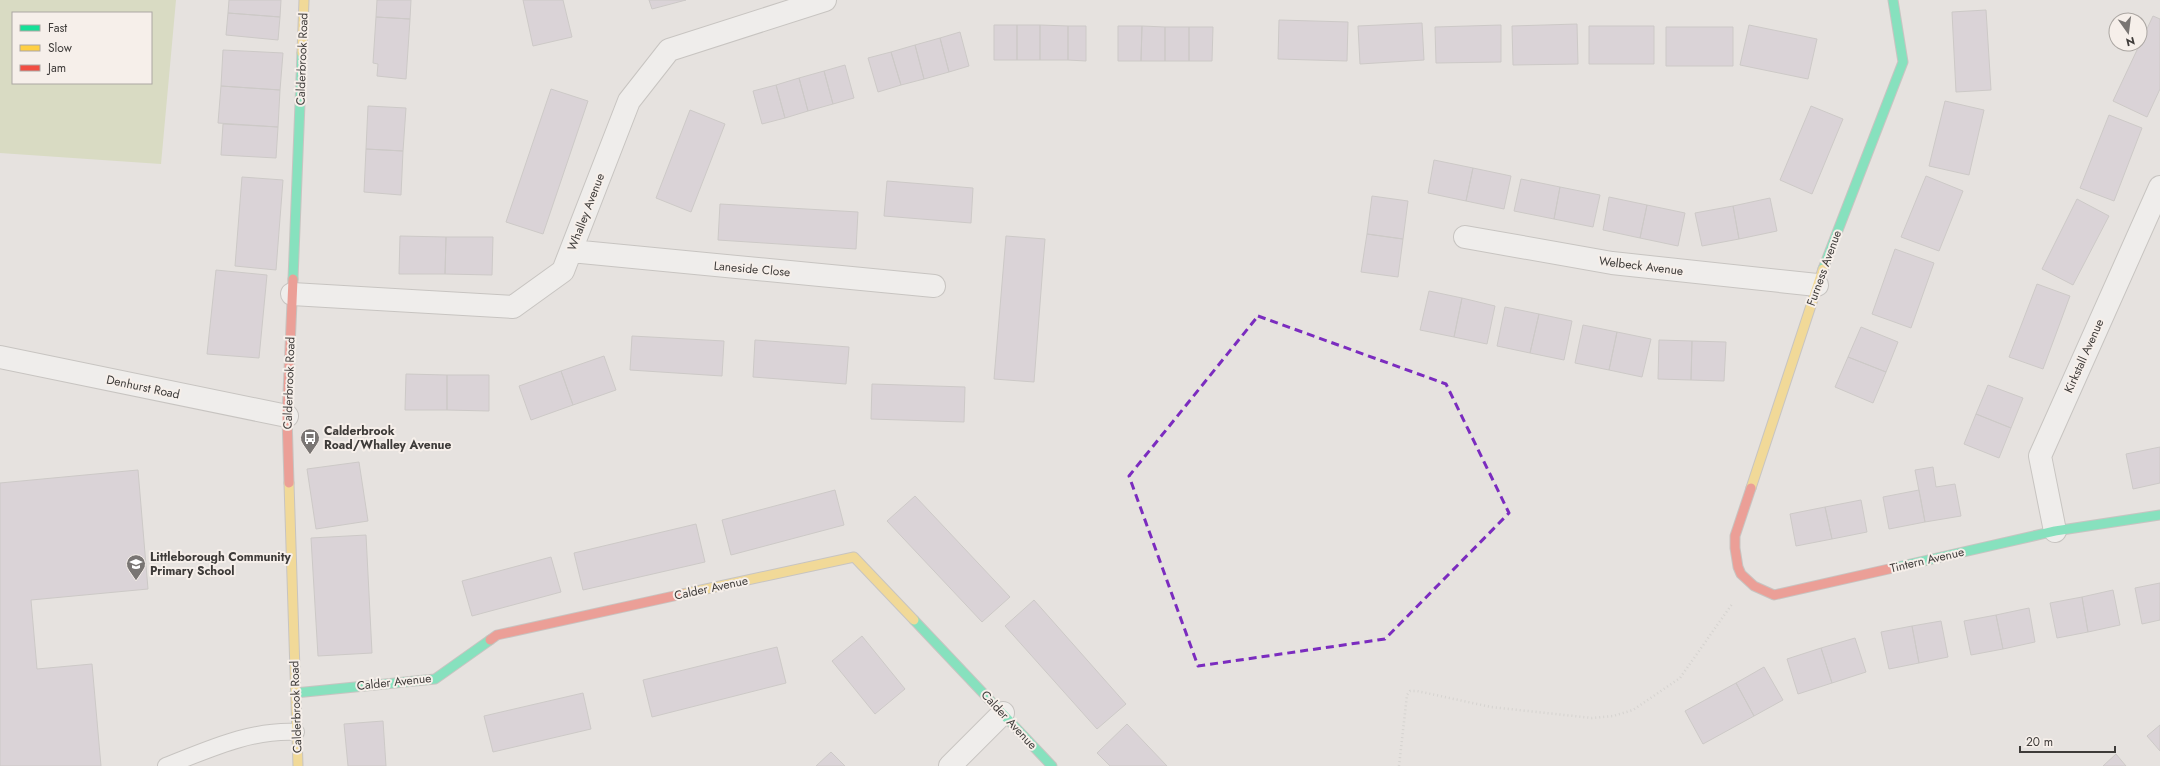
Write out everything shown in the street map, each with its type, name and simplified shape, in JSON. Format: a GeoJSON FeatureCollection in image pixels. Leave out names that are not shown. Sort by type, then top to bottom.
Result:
{"type":"FeatureCollection","features":[{"type":"Feature","properties":{"kind":"street","name":"Calderbrook Road"},"geometry":{"type":"LineString","coordinates":[[298,766],[287,416],[304,0]]}},
{"type":"Feature","properties":{"kind":"street","name":"Whalley Avenue"},"geometry":{"type":"LineString","coordinates":[[292,294],[513,307],[563,271],[629,101],[669,50],[824,0]]}},
{"type":"Feature","properties":{"kind":"street","name":"Furness Avenue"},"geometry":{"type":"LineString","coordinates":[[1735,536],[1817,285],[1903,62],[1893,0]]}},
{"type":"Feature","properties":{"kind":"street","name":"Kirkstall Avenue"},"geometry":{"type":"LineString","coordinates":[[2055,531],[2040,456],[2160,187]]}},
{"type":"Feature","properties":{"kind":"street","name":"Welbeck Avenue"},"geometry":{"type":"LineString","coordinates":[[1465,237],[1612,263],[1817,285]]}},
{"type":"Feature","properties":{"kind":"street","name":"Laneside Close"},"geometry":{"type":"LineString","coordinates":[[571,251],[934,286]]}},
{"type":"Feature","properties":{"kind":"street","name":"Denhurst Road"},"geometry":{"type":"LineString","coordinates":[[0,357],[287,416]]}},
{"type":"Feature","properties":{"kind":"street","name":"Tintern Avenue"},"geometry":{"type":"LineString","coordinates":[[1735,536],[1735,565],[1748,581],[1759,590],[1774,596],[2055,531],[2160,515]]}},
{"type":"Feature","properties":{"kind":"street","name":"Calder Avenue"},"geometry":{"type":"LineString","coordinates":[[296,693],[435,679],[497,635],[854,557],[1052,766]]}},
{"type":"Feature","properties":{"kind":"street"},"geometry":{"type":"LineString","coordinates":[[950,766],[1003,714]]}},
{"type":"Feature","properties":{"kind":"lane"},"geometry":{"type":"LineString","coordinates":[[166,766],[244,736],[278,731],[296,732]]}},
{"type":"Feature","properties":{"kind":"path"},"geometry":{"type":"LineString","coordinates":[[1399,766],[1407,695],[1410,691],[1417,691],[1491,707],[1592,718],[1613,716],[1632,710],[1680,678],[1748,581]]}},
{"type":"Feature","properties":{"kind":"highlighted area"},"geometry":{"type":"Polygon","coordinates":[[[1258,316],[1446,384],[1509,513],[1385,639],[1198,666],[1129,476],[1258,316]]]}},
{"type":"Feature","properties":{"kind":"green space"},"geometry":{"type":"Polygon","coordinates":[[[0,0],[176,0],[161,164],[0,153],[0,0]]]}},
{"type":"Feature","properties":{"kind":"building"},"geometry":{"type":"Polygon","coordinates":[[[229,0],[281,0],[280,17],[228,13],[229,0]]]}},
{"type":"Feature","properties":{"kind":"building"},"geometry":{"type":"Polygon","coordinates":[[[377,0],[411,0],[410,19],[376,17],[377,0]]]}},
{"type":"Feature","properties":{"kind":"building"},"geometry":{"type":"Polygon","coordinates":[[[523,0],[563,0],[572,37],[533,46],[523,0]]]}},
{"type":"Feature","properties":{"kind":"building"},"geometry":{"type":"Polygon","coordinates":[[[649,0],[686,0],[652,9],[649,0]]]}},
{"type":"Feature","properties":{"kind":"building"},"geometry":{"type":"Polygon","coordinates":[[[1986,10],[1991,90],[1956,92],[1952,12],[1986,10]]]}},
{"type":"Feature","properties":{"kind":"building"},"geometry":{"type":"Polygon","coordinates":[[[228,13],[280,17],[278,40],[226,35],[228,13]]]}},
{"type":"Feature","properties":{"kind":"building"},"geometry":{"type":"Polygon","coordinates":[[[2153,16],[2160,19],[2160,89],[2147,117],[2113,101],[2136,52],[2148,52],[2148,27],[2153,16]]]}},
{"type":"Feature","properties":{"kind":"building"},"geometry":{"type":"Polygon","coordinates":[[[376,17],[410,19],[406,79],[377,76],[378,64],[373,63],[376,17]]]}},
{"type":"Feature","properties":{"kind":"building"},"geometry":{"type":"Polygon","coordinates":[[[1279,20],[1348,22],[1347,61],[1278,59],[1279,20]]]}},
{"type":"Feature","properties":{"kind":"building"},"geometry":{"type":"Polygon","coordinates":[[[1422,23],[1424,60],[1360,64],[1358,26],[1422,23]]]}},
{"type":"Feature","properties":{"kind":"building"},"geometry":{"type":"Polygon","coordinates":[[[1577,24],[1578,64],[1513,65],[1512,26],[1577,24]]]}},
{"type":"Feature","properties":{"kind":"building"},"geometry":{"type":"Polygon","coordinates":[[[994,25],[1017,25],[1017,60],[994,60],[994,25]]]}},
{"type":"Feature","properties":{"kind":"building"},"geometry":{"type":"Polygon","coordinates":[[[1017,25],[1040,25],[1040,60],[1017,60],[1017,25]]]}},
{"type":"Feature","properties":{"kind":"building"},"geometry":{"type":"Polygon","coordinates":[[[1040,25],[1068,26],[1068,60],[1040,60],[1040,25]]]}},
{"type":"Feature","properties":{"kind":"building"},"geometry":{"type":"Polygon","coordinates":[[[1501,25],[1501,62],[1436,63],[1435,27],[1501,25]]]}},
{"type":"Feature","properties":{"kind":"building"},"geometry":{"type":"Polygon","coordinates":[[[1749,25],[1817,39],[1808,79],[1740,65],[1749,25]]]}},
{"type":"Feature","properties":{"kind":"building"},"geometry":{"type":"Polygon","coordinates":[[[1068,26],[1086,26],[1086,61],[1068,60],[1068,26]]]}},
{"type":"Feature","properties":{"kind":"building"},"geometry":{"type":"Polygon","coordinates":[[[1118,26],[1142,26],[1141,61],[1118,61],[1118,26]]]}},
{"type":"Feature","properties":{"kind":"building"},"geometry":{"type":"Polygon","coordinates":[[[1142,26],[1165,27],[1165,61],[1141,61],[1142,26]]]}},
{"type":"Feature","properties":{"kind":"building"},"geometry":{"type":"Polygon","coordinates":[[[1589,26],[1654,26],[1654,64],[1589,64],[1589,26]]]}},
{"type":"Feature","properties":{"kind":"building"},"geometry":{"type":"Polygon","coordinates":[[[1165,27],[1189,27],[1189,61],[1165,61],[1165,27]]]}},
{"type":"Feature","properties":{"kind":"building"},"geometry":{"type":"Polygon","coordinates":[[[1189,27],[1213,27],[1212,61],[1189,61],[1189,27]]]}},
{"type":"Feature","properties":{"kind":"building"},"geometry":{"type":"Polygon","coordinates":[[[1666,27],[1733,27],[1733,66],[1666,66],[1666,27]]]}},
{"type":"Feature","properties":{"kind":"building"},"geometry":{"type":"Polygon","coordinates":[[[960,32],[969,66],[949,72],[940,38],[960,32]]]}},
{"type":"Feature","properties":{"kind":"building"},"geometry":{"type":"Polygon","coordinates":[[[940,38],[949,72],[924,79],[915,45],[940,38]]]}},
{"type":"Feature","properties":{"kind":"building"},"geometry":{"type":"Polygon","coordinates":[[[915,45],[924,79],[901,85],[891,52],[915,45]]]}},
{"type":"Feature","properties":{"kind":"building"},"geometry":{"type":"Polygon","coordinates":[[[223,50],[283,53],[280,90],[221,86],[223,50]]]}},
{"type":"Feature","properties":{"kind":"building"},"geometry":{"type":"Polygon","coordinates":[[[891,52],[901,85],[878,92],[868,58],[891,52]]]}},
{"type":"Feature","properties":{"kind":"building"},"geometry":{"type":"Polygon","coordinates":[[[845,65],[854,98],[833,104],[824,71],[845,65]]]}},
{"type":"Feature","properties":{"kind":"building"},"geometry":{"type":"Polygon","coordinates":[[[824,71],[833,104],[808,111],[799,78],[824,71]]]}},
{"type":"Feature","properties":{"kind":"building"},"geometry":{"type":"Polygon","coordinates":[[[799,78],[808,111],[785,118],[776,85],[799,78]]]}},
{"type":"Feature","properties":{"kind":"building"},"geometry":{"type":"Polygon","coordinates":[[[776,85],[785,118],[762,124],[753,91],[776,85]]]}},
{"type":"Feature","properties":{"kind":"building"},"geometry":{"type":"Polygon","coordinates":[[[221,86],[280,90],[278,127],[218,123],[221,86]]]}},
{"type":"Feature","properties":{"kind":"building"},"geometry":{"type":"Polygon","coordinates":[[[551,89],[588,101],[543,234],[506,222],[551,89]]]}},
{"type":"Feature","properties":{"kind":"building"},"geometry":{"type":"Polygon","coordinates":[[[1945,101],[1984,110],[1969,175],[1929,166],[1945,101]]]}},
{"type":"Feature","properties":{"kind":"building"},"geometry":{"type":"Polygon","coordinates":[[[368,106],[406,108],[403,151],[366,149],[368,106]]]}},
{"type":"Feature","properties":{"kind":"building"},"geometry":{"type":"Polygon","coordinates":[[[1811,106],[1843,119],[1812,194],[1780,180],[1811,106]]]}},
{"type":"Feature","properties":{"kind":"building"},"geometry":{"type":"Polygon","coordinates":[[[690,110],[725,124],[691,212],[656,198],[690,110]]]}},
{"type":"Feature","properties":{"kind":"building"},"geometry":{"type":"Polygon","coordinates":[[[2109,115],[2142,128],[2114,201],[2080,188],[2109,115]]]}},
{"type":"Feature","properties":{"kind":"building"},"geometry":{"type":"Polygon","coordinates":[[[223,124],[278,127],[276,158],[221,155],[223,124]]]}},
{"type":"Feature","properties":{"kind":"building"},"geometry":{"type":"Polygon","coordinates":[[[366,149],[403,151],[401,195],[364,192],[366,149]]]}},
{"type":"Feature","properties":{"kind":"building"},"geometry":{"type":"Polygon","coordinates":[[[1434,160],[1473,168],[1466,201],[1428,193],[1434,160]]]}},
{"type":"Feature","properties":{"kind":"building"},"geometry":{"type":"Polygon","coordinates":[[[1473,168],[1511,176],[1504,209],[1466,201],[1473,168]]]}},
{"type":"Feature","properties":{"kind":"building"},"geometry":{"type":"Polygon","coordinates":[[[1926,176],[1963,191],[1939,251],[1901,237],[1926,176]]]}},
{"type":"Feature","properties":{"kind":"building"},"geometry":{"type":"Polygon","coordinates":[[[242,177],[283,180],[276,270],[235,266],[242,177]]]}},
{"type":"Feature","properties":{"kind":"building"},"geometry":{"type":"Polygon","coordinates":[[[1521,179],[1560,187],[1554,219],[1514,211],[1521,179]]]}},
{"type":"Feature","properties":{"kind":"building"},"geometry":{"type":"Polygon","coordinates":[[[887,181],[973,188],[971,223],[884,216],[887,181]]]}},
{"type":"Feature","properties":{"kind":"building"},"geometry":{"type":"Polygon","coordinates":[[[1560,187],[1600,195],[1593,227],[1554,219],[1560,187]]]}},
{"type":"Feature","properties":{"kind":"building"},"geometry":{"type":"Polygon","coordinates":[[[1372,196],[1408,201],[1403,239],[1367,234],[1372,196]]]}},
{"type":"Feature","properties":{"kind":"building"},"geometry":{"type":"Polygon","coordinates":[[[1609,197],[1647,205],[1640,238],[1603,230],[1609,197]]]}},
{"type":"Feature","properties":{"kind":"building"},"geometry":{"type":"Polygon","coordinates":[[[1770,198],[1777,231],[1739,239],[1733,206],[1770,198]]]}},
{"type":"Feature","properties":{"kind":"building"},"geometry":{"type":"Polygon","coordinates":[[[2077,199],[2109,216],[2073,285],[2042,269],[2077,199]]]}},
{"type":"Feature","properties":{"kind":"building"},"geometry":{"type":"Polygon","coordinates":[[[720,204],[858,212],[856,249],[718,240],[720,204]]]}},
{"type":"Feature","properties":{"kind":"building"},"geometry":{"type":"Polygon","coordinates":[[[1647,205],[1685,213],[1678,246],[1640,238],[1647,205]]]}},
{"type":"Feature","properties":{"kind":"building"},"geometry":{"type":"Polygon","coordinates":[[[1733,206],[1739,239],[1702,246],[1695,213],[1733,206]]]}},
{"type":"Feature","properties":{"kind":"building"},"geometry":{"type":"Polygon","coordinates":[[[1367,234],[1403,239],[1398,277],[1361,272],[1367,234]]]}},
{"type":"Feature","properties":{"kind":"building"},"geometry":{"type":"Polygon","coordinates":[[[400,236],[446,237],[445,274],[399,274],[400,236]]]}},
{"type":"Feature","properties":{"kind":"building"},"geometry":{"type":"Polygon","coordinates":[[[1006,236],[1045,239],[1034,382],[994,379],[1006,236]]]}},
{"type":"Feature","properties":{"kind":"building"},"geometry":{"type":"Polygon","coordinates":[[[446,237],[493,237],[492,275],[445,274],[446,237]]]}},
{"type":"Feature","properties":{"kind":"building"},"geometry":{"type":"Polygon","coordinates":[[[1895,249],[1934,263],[1911,328],[1872,314],[1895,249]]]}},
{"type":"Feature","properties":{"kind":"building"},"geometry":{"type":"Polygon","coordinates":[[[216,270],[267,275],[259,358],[207,354],[216,270]]]}},
{"type":"Feature","properties":{"kind":"building"},"geometry":{"type":"Polygon","coordinates":[[[2037,284],[2070,296],[2043,369],[2009,357],[2037,284]]]}},
{"type":"Feature","properties":{"kind":"building"},"geometry":{"type":"Polygon","coordinates":[[[1429,291],[1462,298],[1454,337],[1420,330],[1429,291]]]}},
{"type":"Feature","properties":{"kind":"building"},"geometry":{"type":"Polygon","coordinates":[[[1462,298],[1495,306],[1487,344],[1454,337],[1462,298]]]}},
{"type":"Feature","properties":{"kind":"building"},"geometry":{"type":"Polygon","coordinates":[[[1505,307],[1539,314],[1530,353],[1497,346],[1505,307]]]}},
{"type":"Feature","properties":{"kind":"building"},"geometry":{"type":"Polygon","coordinates":[[[1539,314],[1572,321],[1564,360],[1530,353],[1539,314]]]}},
{"type":"Feature","properties":{"kind":"building"},"geometry":{"type":"Polygon","coordinates":[[[1583,325],[1617,332],[1609,370],[1575,363],[1583,325]]]}},
{"type":"Feature","properties":{"kind":"building"},"geometry":{"type":"Polygon","coordinates":[[[1861,327],[1898,342],[1886,372],[1848,357],[1861,327]]]}},
{"type":"Feature","properties":{"kind":"building"},"geometry":{"type":"Polygon","coordinates":[[[1617,332],[1651,339],[1642,377],[1609,370],[1617,332]]]}},
{"type":"Feature","properties":{"kind":"building"},"geometry":{"type":"Polygon","coordinates":[[[632,336],[724,341],[722,376],[630,370],[632,336]]]}},
{"type":"Feature","properties":{"kind":"building"},"geometry":{"type":"Polygon","coordinates":[[[755,340],[849,347],[846,384],[753,377],[755,340]]]}},
{"type":"Feature","properties":{"kind":"building"},"geometry":{"type":"Polygon","coordinates":[[[1659,340],[1692,341],[1691,380],[1658,379],[1659,340]]]}},
{"type":"Feature","properties":{"kind":"building"},"geometry":{"type":"Polygon","coordinates":[[[1692,341],[1726,342],[1724,381],[1691,380],[1692,341]]]}},
{"type":"Feature","properties":{"kind":"building"},"geometry":{"type":"Polygon","coordinates":[[[604,356],[616,390],[573,405],[561,371],[604,356]]]}},
{"type":"Feature","properties":{"kind":"building"},"geometry":{"type":"Polygon","coordinates":[[[1848,357],[1886,372],[1873,403],[1835,387],[1848,357]]]}},
{"type":"Feature","properties":{"kind":"building"},"geometry":{"type":"Polygon","coordinates":[[[561,371],[573,405],[531,420],[519,386],[561,371]]]}},
{"type":"Feature","properties":{"kind":"building"},"geometry":{"type":"Polygon","coordinates":[[[406,374],[447,375],[447,410],[405,410],[406,374]]]}},
{"type":"Feature","properties":{"kind":"building"},"geometry":{"type":"Polygon","coordinates":[[[447,375],[489,375],[489,411],[447,410],[447,375]]]}},
{"type":"Feature","properties":{"kind":"building"},"geometry":{"type":"Polygon","coordinates":[[[872,384],[965,387],[964,422],[871,419],[872,384]]]}},
{"type":"Feature","properties":{"kind":"building"},"geometry":{"type":"Polygon","coordinates":[[[1988,385],[2023,398],[2011,428],[1976,414],[1988,385]]]}},
{"type":"Feature","properties":{"kind":"building"},"geometry":{"type":"Polygon","coordinates":[[[1976,414],[2011,428],[1999,458],[1964,444],[1976,414]]]}},
{"type":"Feature","properties":{"kind":"building"},"geometry":{"type":"Polygon","coordinates":[[[2160,447],[2160,483],[2133,489],[2126,454],[2160,447]]]}},
{"type":"Feature","properties":{"kind":"building"},"geometry":{"type":"Polygon","coordinates":[[[359,462],[368,521],[316,529],[307,469],[359,462]]]}},
{"type":"Feature","properties":{"kind":"building"},"geometry":{"type":"Polygon","coordinates":[[[1933,467],[1936,487],[1955,484],[1961,516],[1925,522],[1915,470],[1933,467]]]}},
{"type":"Feature","properties":{"kind":"building"},"geometry":{"type":"Polygon","coordinates":[[[138,470],[148,589],[31,600],[37,669],[92,664],[101,766],[0,766],[0,483],[138,470]]]}},
{"type":"Feature","properties":{"kind":"building"},"geometry":{"type":"Polygon","coordinates":[[[835,490],[844,525],[731,555],[722,520],[835,490]]]}},
{"type":"Feature","properties":{"kind":"building"},"geometry":{"type":"Polygon","coordinates":[[[1919,490],[1925,522],[1889,529],[1883,497],[1919,490]]]}},
{"type":"Feature","properties":{"kind":"building"},"geometry":{"type":"Polygon","coordinates":[[[915,496],[1010,597],[982,622],[887,521],[915,496]]]}},
{"type":"Feature","properties":{"kind":"building"},"geometry":{"type":"Polygon","coordinates":[[[1861,500],[1867,532],[1832,539],[1825,507],[1861,500]]]}},
{"type":"Feature","properties":{"kind":"building"},"geometry":{"type":"Polygon","coordinates":[[[1825,507],[1832,539],[1796,546],[1790,514],[1825,507]]]}},
{"type":"Feature","properties":{"kind":"building"},"geometry":{"type":"Polygon","coordinates":[[[696,524],[705,562],[583,590],[574,553],[696,524]]]}},
{"type":"Feature","properties":{"kind":"building"},"geometry":{"type":"Polygon","coordinates":[[[366,535],[372,653],[318,656],[311,538],[366,535]]]}},
{"type":"Feature","properties":{"kind":"building"},"geometry":{"type":"Polygon","coordinates":[[[551,557],[561,592],[472,616],[462,581],[551,557]]]}},
{"type":"Feature","properties":{"kind":"building"},"geometry":{"type":"Polygon","coordinates":[[[2160,583],[2160,620],[2142,624],[2135,588],[2160,583]]]}},
{"type":"Feature","properties":{"kind":"building"},"geometry":{"type":"Polygon","coordinates":[[[2113,590],[2120,625],[2088,632],[2082,597],[2113,590]]]}},
{"type":"Feature","properties":{"kind":"building"},"geometry":{"type":"Polygon","coordinates":[[[2082,597],[2088,632],[2057,638],[2050,603],[2082,597]]]}},
{"type":"Feature","properties":{"kind":"building"},"geometry":{"type":"Polygon","coordinates":[[[1034,600],[1126,704],[1097,729],[1005,626],[1034,600]]]}},
{"type":"Feature","properties":{"kind":"building"},"geometry":{"type":"Polygon","coordinates":[[[2029,608],[2035,642],[2003,649],[1996,615],[2029,608]]]}},
{"type":"Feature","properties":{"kind":"building"},"geometry":{"type":"Polygon","coordinates":[[[1996,615],[2003,649],[1971,655],[1964,621],[1996,615]]]}},
{"type":"Feature","properties":{"kind":"building"},"geometry":{"type":"Polygon","coordinates":[[[1941,621],[1948,657],[1919,663],[1912,626],[1941,621]]]}},
{"type":"Feature","properties":{"kind":"building"},"geometry":{"type":"Polygon","coordinates":[[[1912,626],[1919,663],[1889,669],[1881,632],[1912,626]]]}},
{"type":"Feature","properties":{"kind":"building"},"geometry":{"type":"Polygon","coordinates":[[[862,636],[905,689],[875,714],[832,661],[862,636]]]}},
{"type":"Feature","properties":{"kind":"building"},"geometry":{"type":"Polygon","coordinates":[[[1855,638],[1866,672],[1832,683],[1821,648],[1855,638]]]}},
{"type":"Feature","properties":{"kind":"building"},"geometry":{"type":"Polygon","coordinates":[[[777,647],[786,683],[652,717],[643,680],[777,647]]]}},
{"type":"Feature","properties":{"kind":"building"},"geometry":{"type":"Polygon","coordinates":[[[1821,648],[1832,683],[1798,694],[1787,659],[1821,648]]]}},
{"type":"Feature","properties":{"kind":"building"},"geometry":{"type":"Polygon","coordinates":[[[1764,667],[1783,700],[1754,716],[1736,683],[1764,667]]]}},
{"type":"Feature","properties":{"kind":"building"},"geometry":{"type":"Polygon","coordinates":[[[1736,683],[1754,716],[1703,744],[1685,711],[1736,683]]]}},
{"type":"Feature","properties":{"kind":"building"},"geometry":{"type":"Polygon","coordinates":[[[583,693],[591,729],[493,752],[484,716],[583,693]]]}},
{"type":"Feature","properties":{"kind":"building"},"geometry":{"type":"Polygon","coordinates":[[[383,721],[386,766],[348,766],[344,724],[383,721]]]}},
{"type":"Feature","properties":{"kind":"building"},"geometry":{"type":"Polygon","coordinates":[[[1127,724],[1167,766],[1110,766],[1097,753],[1127,724]]]}},
{"type":"Feature","properties":{"kind":"building"},"geometry":{"type":"Polygon","coordinates":[[[2160,725],[2160,751],[2147,736],[2160,725]]]}},
{"type":"Feature","properties":{"kind":"building"},"geometry":{"type":"Polygon","coordinates":[[[831,752],[845,766],[816,766],[831,752]]]}},
{"type":"Feature","properties":{"kind":"building"},"geometry":{"type":"Polygon","coordinates":[[[2116,754],[2126,766],[2103,766],[2116,754]]]}},
{"type":"Feature","properties":{"kind":"traffic: fast"},"geometry":{"type":"LineString","coordinates":[[1823,269],[1903,62],[1893,0]]}},
{"type":"Feature","properties":{"kind":"traffic: fast"},"geometry":{"type":"LineString","coordinates":[[293,279],[302,53]]}},
{"type":"Feature","properties":{"kind":"traffic: fast"},"geometry":{"type":"LineString","coordinates":[[1893,568],[2055,531],[2160,515]]}},
{"type":"Feature","properties":{"kind":"traffic: fast"},"geometry":{"type":"LineString","coordinates":[[914,620],[1052,766]]}},
{"type":"Feature","properties":{"kind":"traffic: fast"},"geometry":{"type":"LineString","coordinates":[[295,693],[435,679],[490,640]]}},
{"type":"Feature","properties":{"kind":"traffic: slow"},"geometry":{"type":"LineString","coordinates":[[302,53],[304,0]]}},
{"type":"Feature","properties":{"kind":"traffic: slow"},"geometry":{"type":"LineString","coordinates":[[1751,488],[1823,269]]}},
{"type":"Feature","properties":{"kind":"traffic: slow"},"geometry":{"type":"LineString","coordinates":[[289,483],[298,766]]}},
{"type":"Feature","properties":{"kind":"traffic: slow"},"geometry":{"type":"LineString","coordinates":[[683,594],[854,557],[914,620]]}},
{"type":"Feature","properties":{"kind":"traffic: jam"},"geometry":{"type":"LineString","coordinates":[[289,483],[287,416],[293,279]]}},
{"type":"Feature","properties":{"kind":"traffic: jam"},"geometry":{"type":"LineString","coordinates":[[1751,488],[1735,536],[1735,548],[1738,567],[1741,574],[1754,586],[1774,595],[1893,568]]}},
{"type":"Feature","properties":{"kind":"traffic: jam"},"geometry":{"type":"LineString","coordinates":[[490,640],[497,635],[683,594]]}},
{"type":"Feature","properties":{"kind":"place","name":"Calderbrook Road/Whalley Avenue"},"geometry":{"type":"Point","coordinates":[310,455]}},
{"type":"Feature","properties":{"kind":"place","name":"Littleborough Community Primary School"},"geometry":{"type":"Point","coordinates":[136,581]}}]}
